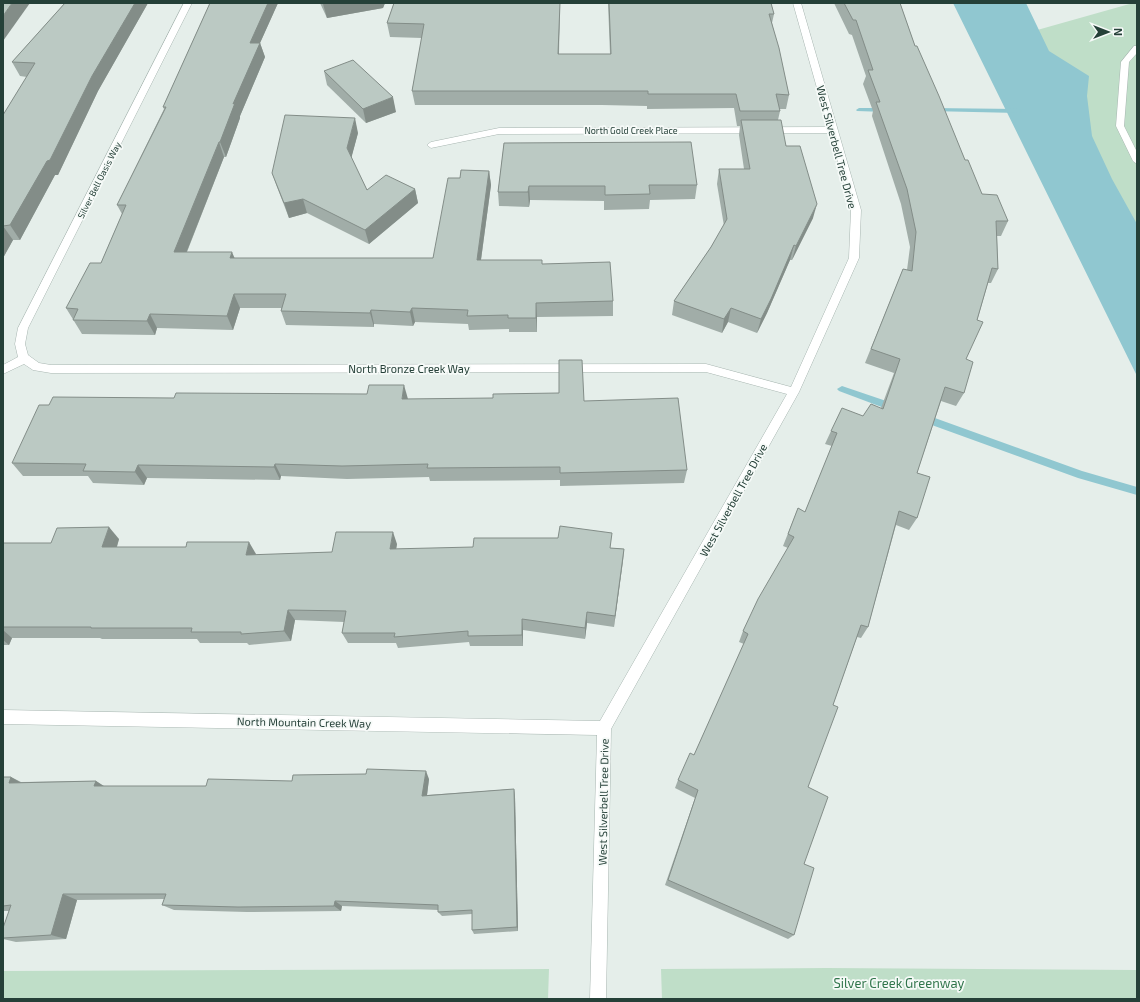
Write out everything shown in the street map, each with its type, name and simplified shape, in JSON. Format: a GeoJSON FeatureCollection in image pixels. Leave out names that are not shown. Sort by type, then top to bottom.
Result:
{"type":"FeatureCollection","features":[{"type":"Feature","properties":{"kind":"street","name":"Silver Bell Oasis Way"},"geometry":{"type":"LineString","coordinates":[[24,358],[20,348],[20,338],[23,328],[188,3]]}},
{"type":"Feature","properties":{"kind":"street","name":"West Silverbell Tree Drive"},"geometry":{"type":"LineString","coordinates":[[598,999],[604,728],[794,392],[854,258],[856,210],[797,3]]}},
{"type":"Feature","properties":{"kind":"street"},"geometry":{"type":"LineString","coordinates":[[1137,48],[1125,62],[1120,126],[1137,161]]}},
{"type":"Feature","properties":{"kind":"street","name":"North Gold Creek Place"},"geometry":{"type":"LineString","coordinates":[[431,145],[499,131],[834,130]]}},
{"type":"Feature","properties":{"kind":"street"},"geometry":{"type":"LineString","coordinates":[[3,370],[24,358]]}},
{"type":"Feature","properties":{"kind":"street","name":"North Bronze Creek Way"},"geometry":{"type":"LineString","coordinates":[[24,358],[37,367],[51,369],[706,368],[794,392]]}},
{"type":"Feature","properties":{"kind":"street","name":"North Mountain Creek Way"},"geometry":{"type":"LineString","coordinates":[[3,717],[604,728]]}},
{"type":"Feature","properties":{"kind":"green space"},"geometry":{"type":"Polygon","coordinates":[[[1137,3],[1137,313],[1002,40],[1137,3]]]}},
{"type":"Feature","properties":{"kind":"green space","name":"Silver Creek Greenway"},"geometry":{"type":"Polygon","coordinates":[[[827,968],[1137,970],[1137,999],[662,999],[661,969],[827,968]]]}},
{"type":"Feature","properties":{"kind":"green space"},"geometry":{"type":"Polygon","coordinates":[[[549,969],[548,999],[3,999],[3,971],[549,969]]]}},
{"type":"Feature","properties":{"kind":"water"},"geometry":{"type":"Polygon","coordinates":[[[953,3],[1026,3],[1049,51],[1089,76],[1087,96],[1092,136],[1112,179],[1137,224],[1137,376],[953,3]]]}},
{"type":"Feature","properties":{"kind":"building"},"geometry":{"type":"Polygon","coordinates":[[[3,3],[12,3],[3,16],[3,3]]]}},
{"type":"Feature","properties":{"kind":"building"},"geometry":{"type":"Polygon","coordinates":[[[65,3],[135,3],[92,76],[50,160],[47,161],[10,225],[3,226],[3,115],[35,63],[12,62],[65,3]]]}},
{"type":"Feature","properties":{"kind":"building"},"geometry":{"type":"Polygon","coordinates":[[[210,3],[268,3],[250,43],[260,43],[233,104],[235,103],[174,252],[232,252],[230,258],[433,258],[448,178],[460,178],[461,170],[489,171],[477,260],[542,260],[542,264],[610,262],[613,301],[536,303],[536,318],[508,318],[508,315],[467,316],[468,310],[412,308],[410,312],[371,310],[370,313],[281,311],[286,294],[234,294],[227,316],[150,314],[147,321],[73,320],[78,309],[66,308],[90,263],[101,263],[126,205],[117,205],[166,107],[163,107],[210,3]]]}},
{"type":"Feature","properties":{"kind":"building"},"geometry":{"type":"Polygon","coordinates":[[[394,3],[560,3],[558,54],[611,54],[609,3],[771,3],[774,14],[769,14],[779,48],[789,95],[776,94],[780,111],[740,111],[736,94],[648,94],[648,91],[412,91],[424,24],[387,23],[394,3]]]}},
{"type":"Feature","properties":{"kind":"building"},"geometry":{"type":"Polygon","coordinates":[[[844,3],[900,3],[915,46],[917,46],[939,96],[965,160],[968,160],[982,194],[997,195],[1008,221],[996,221],[998,269],[992,268],[977,320],[983,322],[966,359],[973,362],[964,393],[945,387],[917,473],[930,477],[917,518],[899,511],[868,627],[861,625],[833,705],[838,707],[808,787],[828,797],[804,864],[814,868],[794,935],[668,880],[698,790],[678,780],[690,753],[694,755],[748,634],[743,631],[758,599],[794,537],[788,534],[798,508],[805,512],[837,433],[831,431],[842,408],[863,416],[871,404],[883,409],[900,359],[871,349],[903,269],[912,271],[916,232],[907,189],[876,102],[880,102],[868,70],[873,70],[856,20],[853,20],[844,3]]]}},
{"type":"Feature","properties":{"kind":"building"},"geometry":{"type":"Polygon","coordinates":[[[353,60],[393,97],[363,109],[324,71],[353,60]]]}},
{"type":"Feature","properties":{"kind":"building"},"geometry":{"type":"Polygon","coordinates":[[[285,115],[355,118],[347,148],[367,190],[386,175],[415,189],[365,230],[303,199],[284,203],[272,173],[285,115]]]}},
{"type":"Feature","properties":{"kind":"building"},"geometry":{"type":"Polygon","coordinates":[[[741,120],[781,120],[786,146],[800,146],[817,204],[796,246],[794,245],[761,319],[731,308],[724,319],[674,301],[711,247],[727,219],[719,169],[750,169],[741,120]]]}},
{"type":"Feature","properties":{"kind":"building"},"geometry":{"type":"Polygon","coordinates":[[[691,142],[697,185],[649,185],[650,194],[605,195],[605,186],[529,186],[528,192],[498,192],[504,143],[691,142]]]}},
{"type":"Feature","properties":{"kind":"building"},"geometry":{"type":"Polygon","coordinates":[[[559,360],[582,360],[584,401],[678,398],[687,470],[560,473],[560,467],[427,468],[428,464],[342,466],[275,464],[274,467],[138,465],[135,472],[83,471],[86,464],[12,463],[39,405],[49,405],[53,397],[174,398],[176,393],[367,394],[369,385],[404,385],[402,399],[493,398],[493,394],[559,393],[559,360]]]}},
{"type":"Feature","properties":{"kind":"building"},"geometry":{"type":"Polygon","coordinates":[[[560,526],[612,533],[610,548],[624,549],[615,616],[587,612],[585,628],[522,619],[522,635],[468,636],[468,631],[394,637],[395,633],[342,633],[346,611],[288,610],[284,631],[241,634],[241,632],[191,632],[192,628],[3,627],[3,543],[51,543],[57,528],[109,527],[102,547],[186,547],[187,542],[249,542],[246,555],[332,552],[336,532],[393,532],[390,549],[473,547],[474,538],[558,538],[560,526]]]}},
{"type":"Feature","properties":{"kind":"building"},"geometry":{"type":"Polygon","coordinates":[[[367,769],[426,771],[422,796],[514,789],[517,927],[472,930],[472,910],[438,912],[438,905],[335,901],[334,906],[238,907],[162,905],[166,894],[63,894],[51,935],[3,938],[3,928],[11,905],[3,906],[3,777],[11,777],[9,783],[96,781],[94,786],[206,786],[208,779],[292,781],[293,775],[366,774],[367,769]]]}},
{"type":"Feature","properties":{"kind":"waterway"},"geometry":{"type":"LineString","coordinates":[[859,110],[885,110]]}},
{"type":"Feature","properties":{"kind":"waterway"},"geometry":{"type":"LineString","coordinates":[[931,110],[1019,111]]}},
{"type":"Feature","properties":{"kind":"waterway"},"geometry":{"type":"LineString","coordinates":[[842,389],[895,408]]}},
{"type":"Feature","properties":{"kind":"waterway"},"geometry":{"type":"LineString","coordinates":[[921,417],[1081,475],[1137,491]]}}]}
